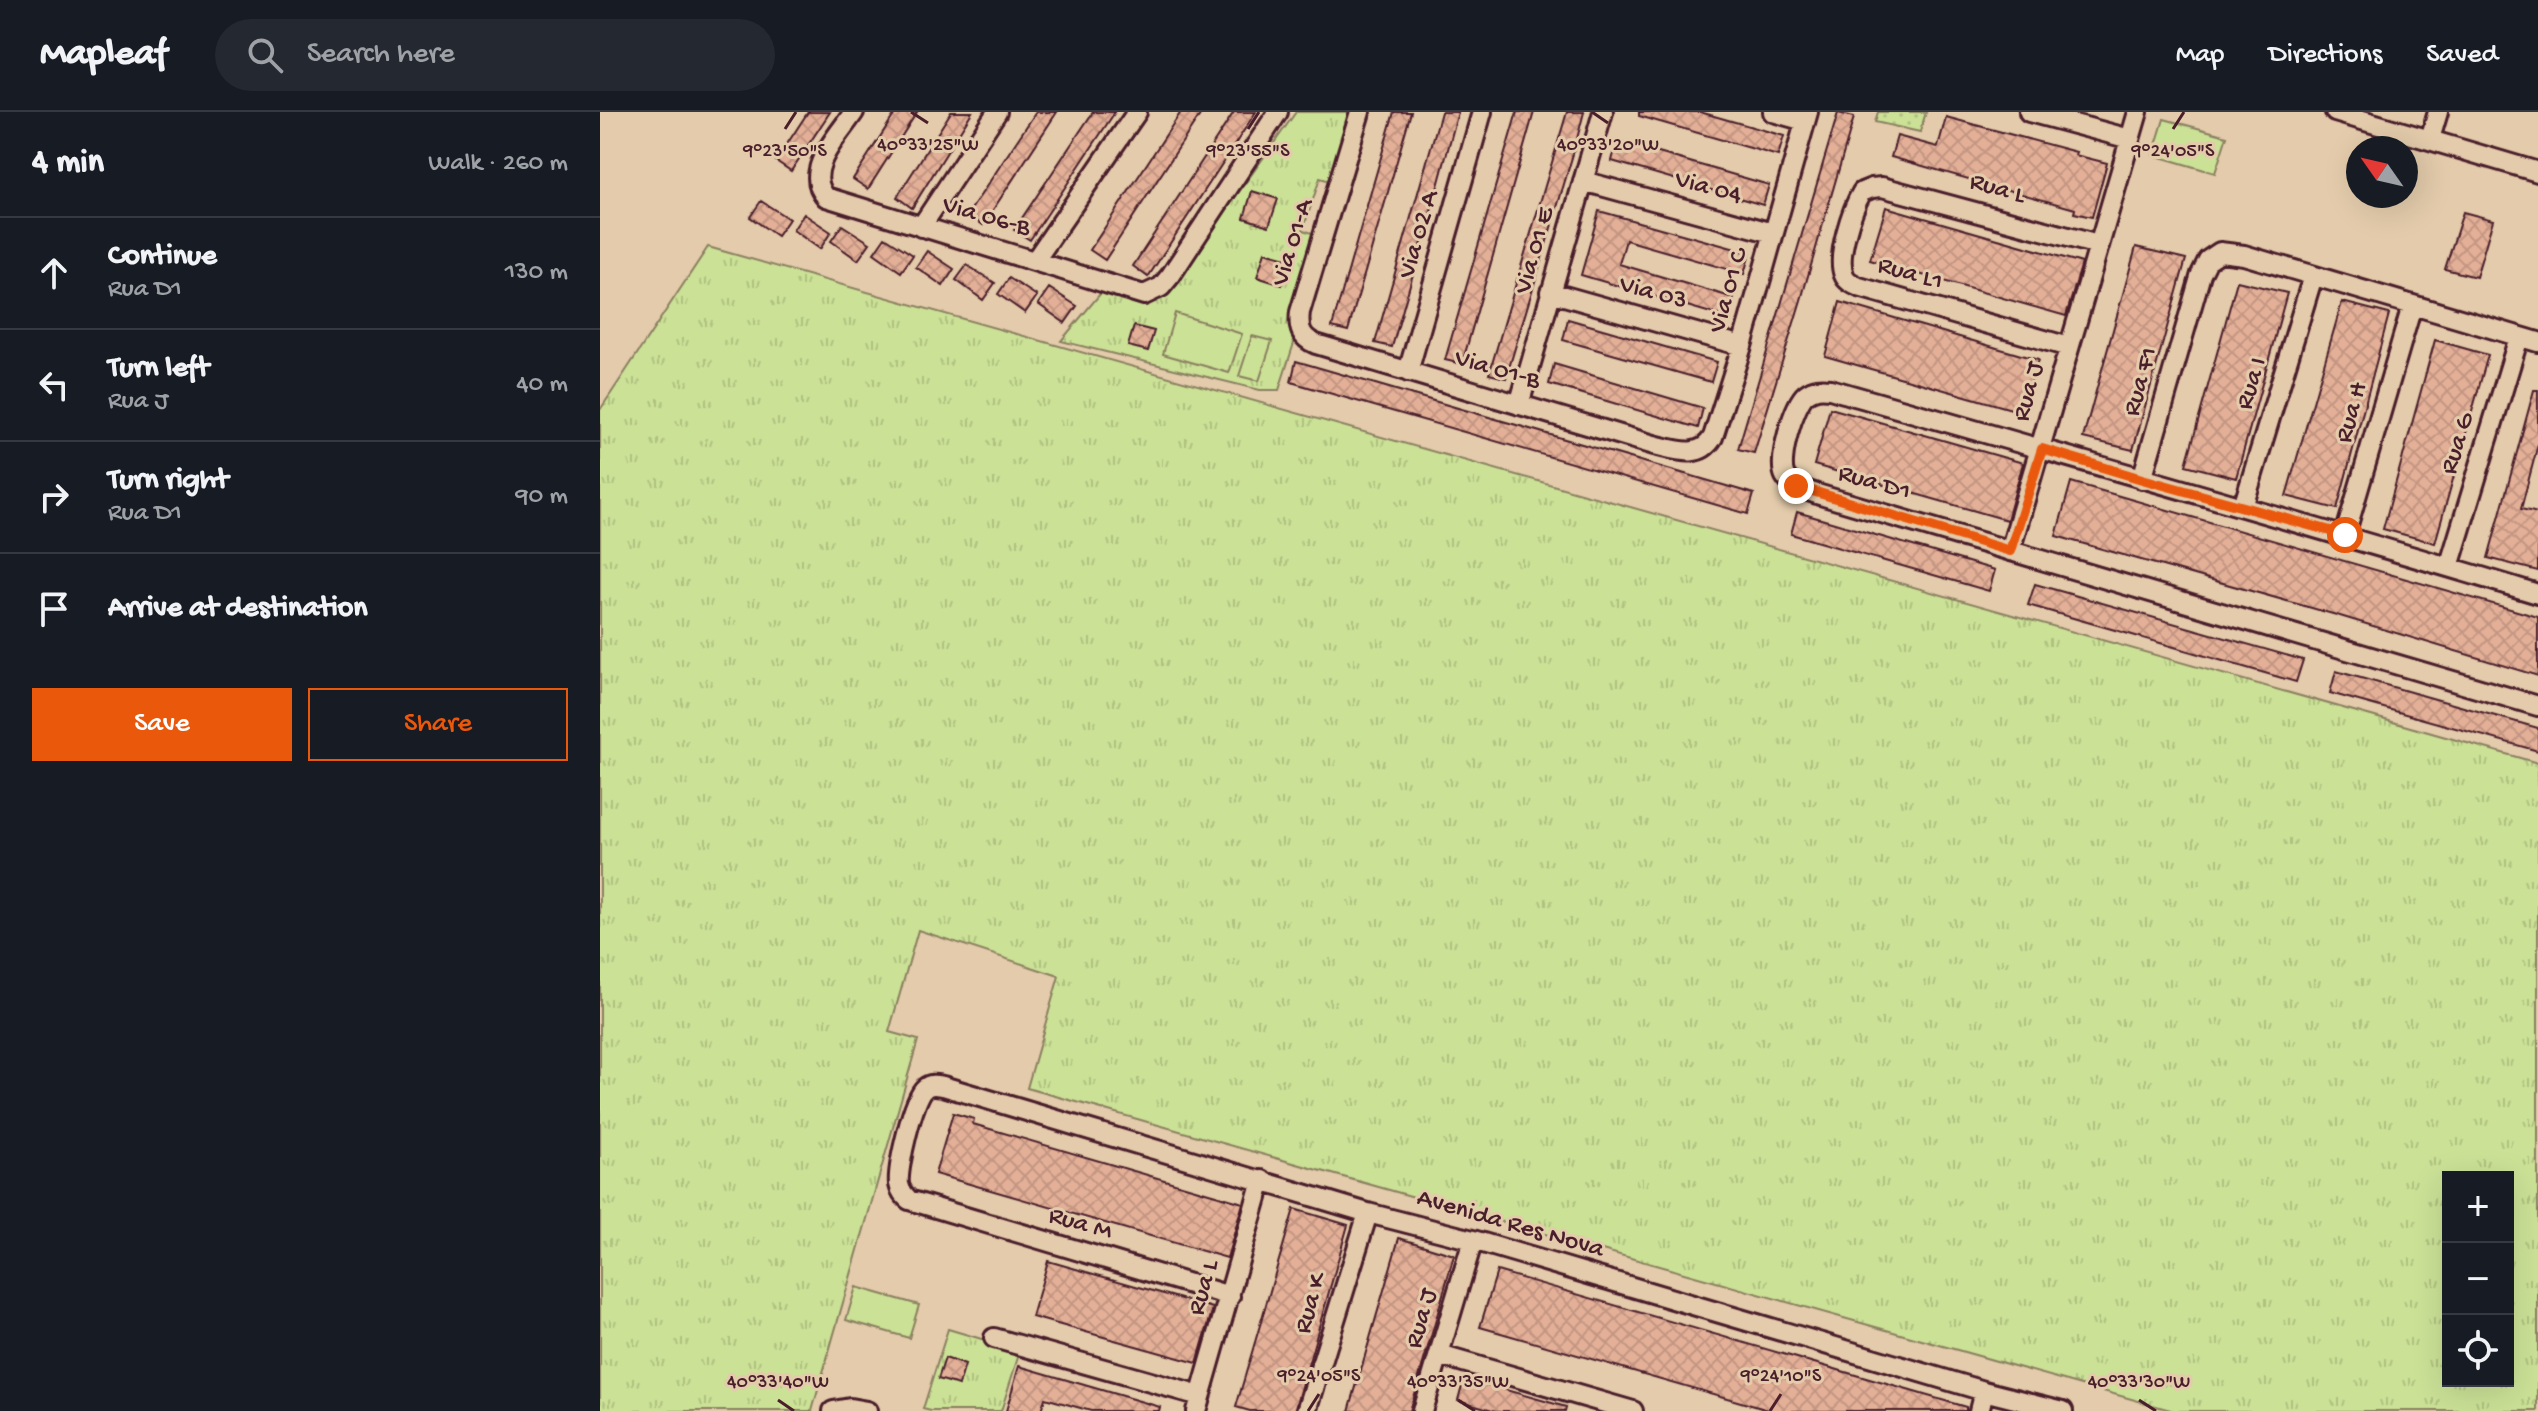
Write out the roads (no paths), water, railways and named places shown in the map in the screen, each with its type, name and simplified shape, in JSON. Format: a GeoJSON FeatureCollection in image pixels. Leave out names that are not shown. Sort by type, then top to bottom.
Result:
{"type":"FeatureCollection","features":[{"type":"Feature","properties":{"kind":"street","name":"Via 06-B"},"geometry":{"type":"LineString","coordinates":[[854,112],[819,168],[817,179],[826,197],[1146,294],[1161,287],[1278,112]]}},
{"type":"Feature","properties":{"kind":"street"},"geometry":{"type":"LineString","coordinates":[[921,227],[997,112]]}},
{"type":"Feature","properties":{"kind":"street"},"geometry":{"type":"LineString","coordinates":[[1036,259],[1137,112]]}},
{"type":"Feature","properties":{"kind":"street","name":"Via 01-A"},"geometry":{"type":"LineString","coordinates":[[1307,341],[1301,331],[1300,312],[1360,112]]}},
{"type":"Feature","properties":{"kind":"street","name":"Via 02 A"},"geometry":{"type":"LineString","coordinates":[[1408,372],[1482,112]]}},
{"type":"Feature","properties":{"kind":"street","name":"Via 01 E"},"geometry":{"type":"LineString","coordinates":[[1519,405],[1603,112]]}},
{"type":"Feature","properties":{"kind":"street"},"geometry":{"type":"LineString","coordinates":[[1773,112],[1807,117]]}},
{"type":"Feature","properties":{"kind":"street"},"geometry":{"type":"LineString","coordinates":[[2029,112],[2130,139]]}},
{"type":"Feature","properties":{"kind":"street","name":"Rua J"},"geometry":{"type":"LineString","coordinates":[[2010,551],[2138,112]]}},
{"type":"Feature","properties":{"kind":"street"},"geometry":{"type":"LineString","coordinates":[[2335,112],[2538,172]]}},
{"type":"Feature","properties":{"kind":"street"},"geometry":{"type":"LineString","coordinates":[[2430,114],[2430,139]]}},
{"type":"Feature","properties":{"kind":"street","name":"Via 01 C"},"geometry":{"type":"LineString","coordinates":[[1672,449],[1700,451],[1711,441],[1742,346],[1807,117]]}},
{"type":"Feature","properties":{"kind":"street","name":"Via 04"},"geometry":{"type":"LineString","coordinates":[[1583,181],[1773,233]]}},
{"type":"Feature","properties":{"kind":"street","name":"Rua L"},"geometry":{"type":"LineString","coordinates":[[1882,187],[2098,245]]}},
{"type":"Feature","properties":{"kind":"street","name":"Rua L1"},"geometry":{"type":"LineString","coordinates":[[1882,187],[1865,190],[1859,198],[1843,255],[1846,279],[1872,291],[2069,347]]}},
{"type":"Feature","properties":{"kind":"street","name":"Rua F1"},"geometry":{"type":"LineString","coordinates":[[2142,479],[2205,265],[2220,252],[2244,255],[2313,276]]}},
{"type":"Feature","properties":{"kind":"street"},"geometry":{"type":"LineString","coordinates":[[2313,276],[2538,342]]}},
{"type":"Feature","properties":{"kind":"street","name":"Rua I"},"geometry":{"type":"LineString","coordinates":[[2243,507],[2313,276]]}},
{"type":"Feature","properties":{"kind":"street","name":"Via 03"},"geometry":{"type":"LineString","coordinates":[[1550,292],[1742,346]]}},
{"type":"Feature","properties":{"kind":"street","name":"Rua H"},"geometry":{"type":"LineString","coordinates":[[2345,535],[2412,306]]}},
{"type":"Feature","properties":{"kind":"street","name":"Rua G"},"geometry":{"type":"LineString","coordinates":[[2449,567],[2519,337]]}},
{"type":"Feature","properties":{"kind":"street","name":"Via 01-B"},"geometry":{"type":"LineString","coordinates":[[1307,341],[1672,449]]}},
{"type":"Feature","properties":{"kind":"street","name":"Rua D1"},"geometry":{"type":"LineString","coordinates":[[2538,594],[2345,535],[1830,389],[1815,389],[1804,396],[1789,433],[1783,469],[1791,484],[1817,494],[2538,706]]}},
{"type":"Feature","properties":{"kind":"street","name":"Avenida Res Nova"},"geometry":{"type":"LineString","coordinates":[[915,1203],[903,1195],[899,1182],[905,1145],[923,1090],[931,1085],[943,1086],[1368,1213],[1473,1240],[1984,1391],[2063,1411]]}},
{"type":"Feature","properties":{"kind":"street","name":"Rua L"},"geometry":{"type":"LineString","coordinates":[[1198,1403],[1262,1180]]}},
{"type":"Feature","properties":{"kind":"street","name":"Rua M"},"geometry":{"type":"LineString","coordinates":[[915,1203],[1230,1296]]}},
{"type":"Feature","properties":{"kind":"street","name":"Rua K"},"geometry":{"type":"LineString","coordinates":[[1307,1411],[1368,1213]]}},
{"type":"Feature","properties":{"kind":"street","name":"Rua J"},"geometry":{"type":"LineString","coordinates":[[1422,1411],[1473,1240]]}},
{"type":"Feature","properties":{"kind":"street"},"geometry":{"type":"LineString","coordinates":[[994,1338],[1198,1403]]}},
{"type":"Feature","properties":{"kind":"street"},"geometry":{"type":"LineString","coordinates":[[1439,1355],[1633,1411]]}},
{"type":"Feature","properties":{"kind":"street"},"geometry":{"type":"LineString","coordinates":[[1979,1411],[1984,1391]]}},
{"type":"Feature","properties":{"kind":"street"},"geometry":{"type":"LineString","coordinates":[[833,1411],[840,1408],[864,1410]]}}]}
